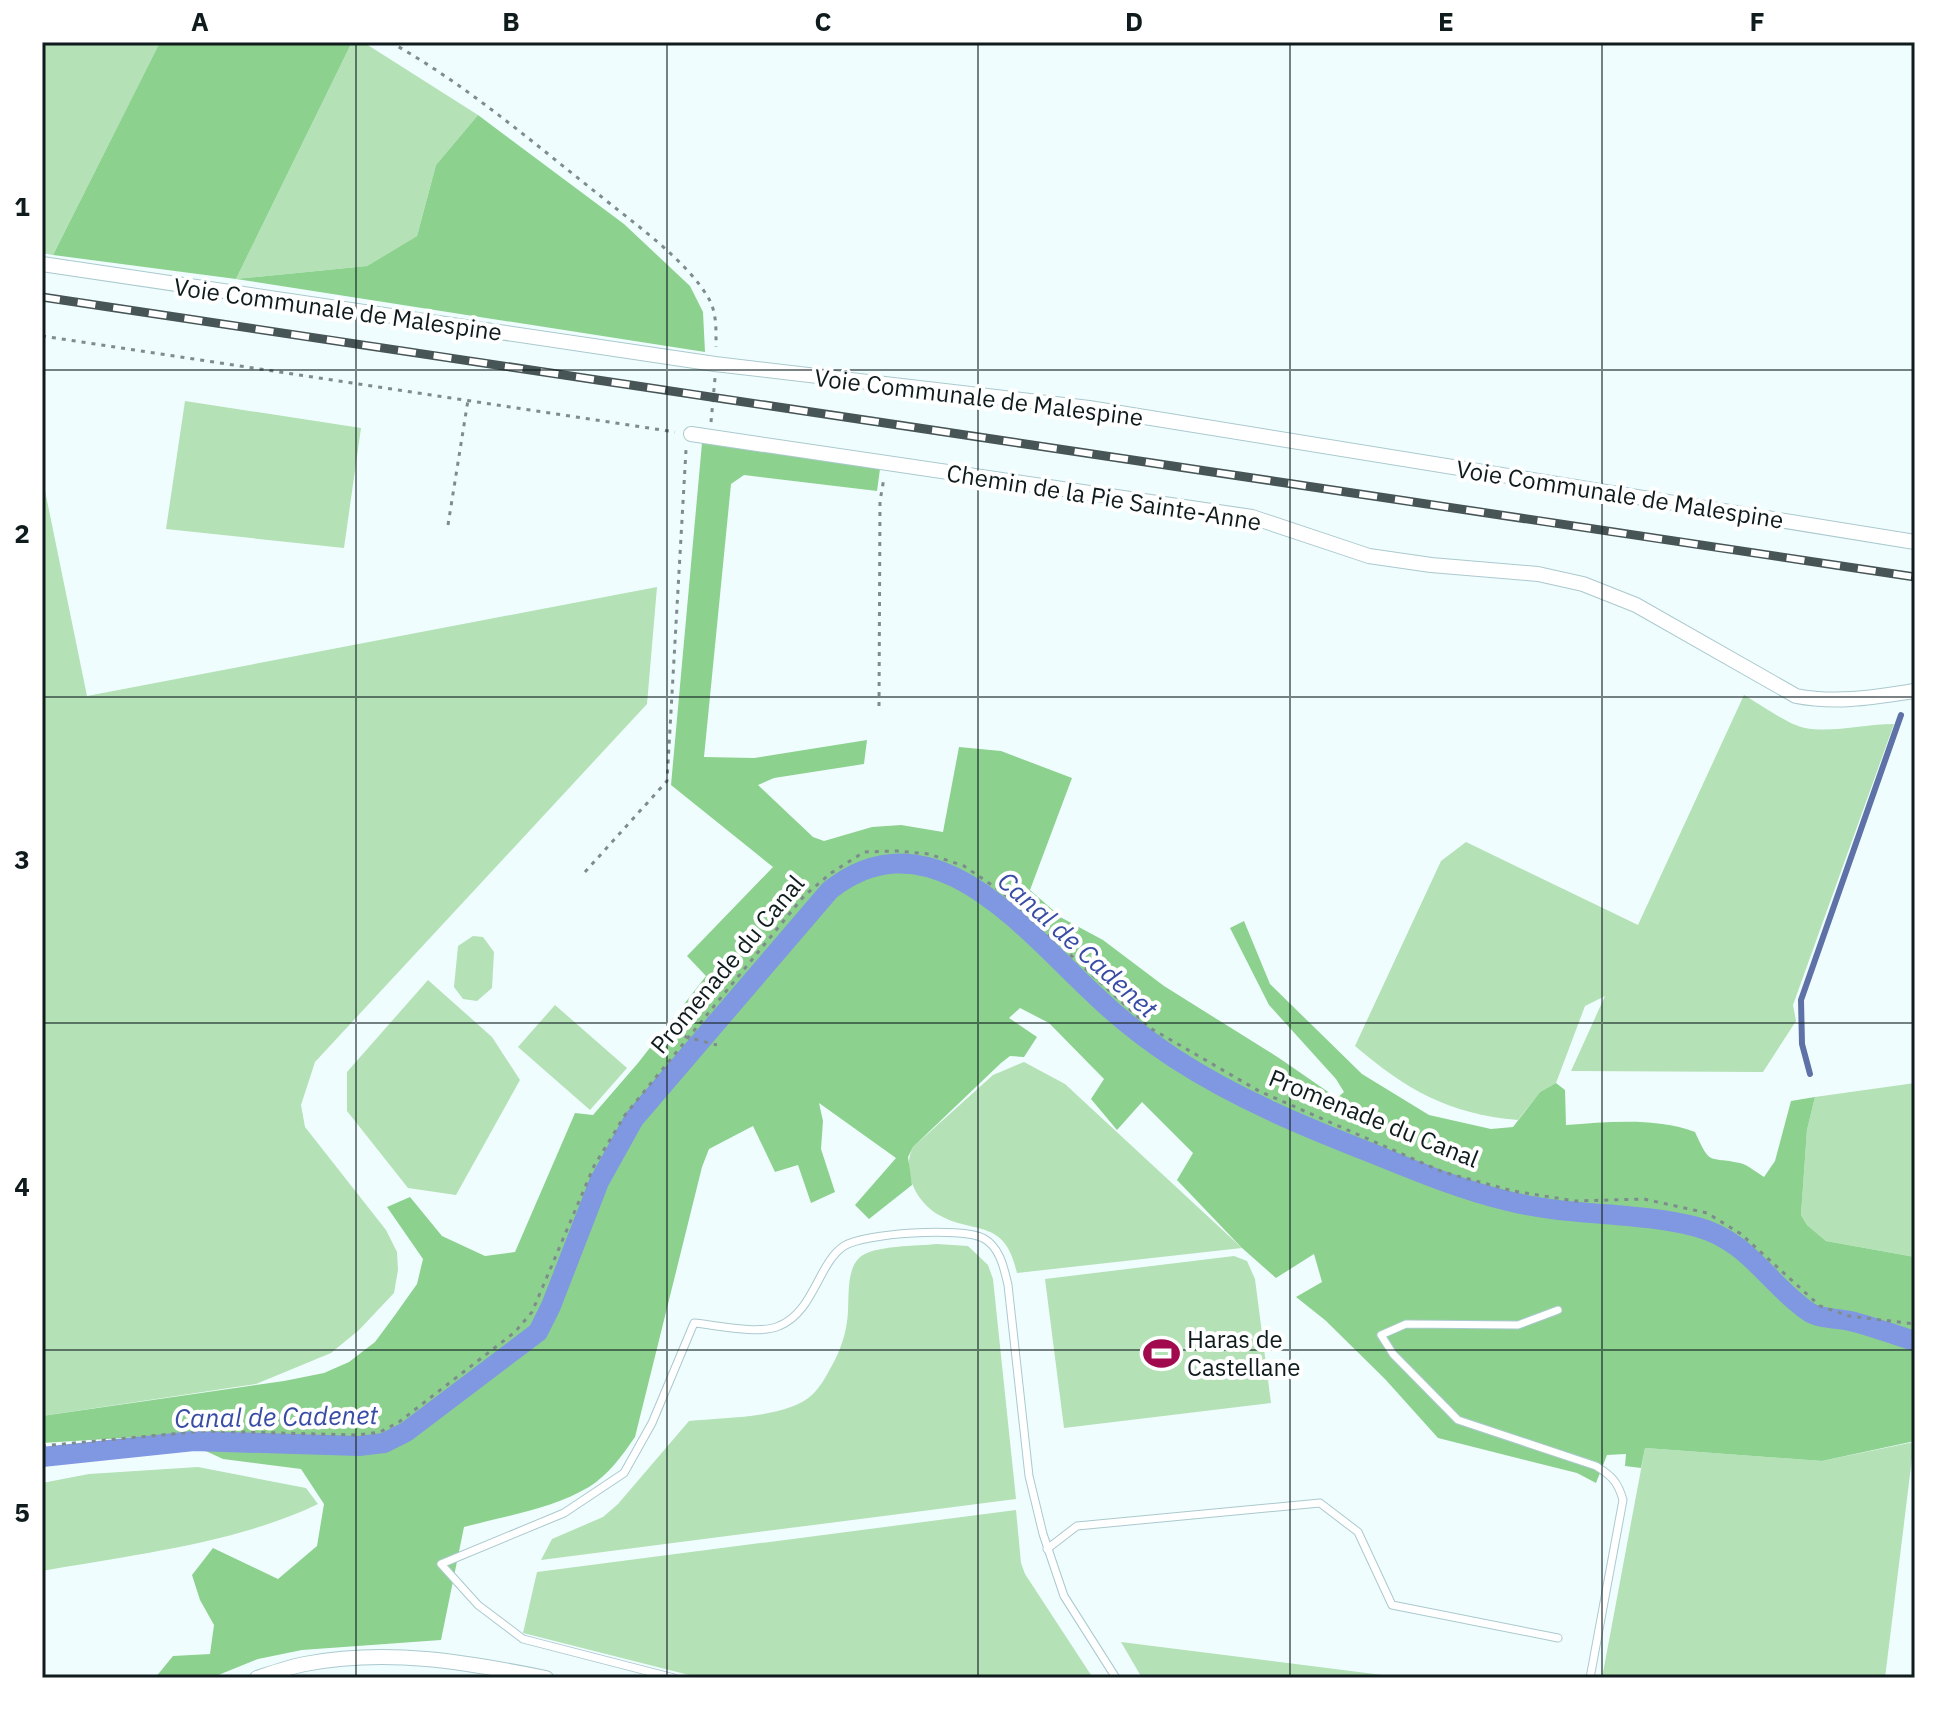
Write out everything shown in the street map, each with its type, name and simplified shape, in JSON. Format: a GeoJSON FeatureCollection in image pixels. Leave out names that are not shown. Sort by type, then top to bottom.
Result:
{"type":"FeatureCollection","features":[{"type":"Feature","properties":{"kind":"street","name":"Voie Communale de Malespine"},"geometry":{"type":"LineString","coordinates":[[42,264],[715,364],[1089,408],[1915,542]]}},
{"type":"Feature","properties":{"kind":"street","name":"Chemin de la Pie Sainte-Anne"},"geometry":{"type":"LineString","coordinates":[[691,434],[1252,517],[1369,556],[1538,574],[1583,584],[1636,605],[1796,696],[1822,701],[1848,700],[1915,691]]}},
{"type":"Feature","properties":{"kind":"street"},"geometry":{"type":"LineString","coordinates":[[257,1678],[304,1664],[360,1657],[410,1656],[471,1663],[546,1678]]}},
{"type":"Feature","properties":{"kind":"lane"},"geometry":{"type":"LineString","coordinates":[[674,1678],[523,1639],[478,1605],[441,1564],[564,1513],[624,1473],[652,1423],[694,1323],[758,1329],[779,1326],[795,1315],[815,1291],[827,1266],[843,1246],[858,1241],[935,1232],[968,1233],[984,1239],[1000,1257],[1008,1285],[1029,1476],[1047,1549],[1064,1596],[1116,1678]]}},
{"type":"Feature","properties":{"kind":"lane"},"geometry":{"type":"LineString","coordinates":[[1558,1310],[1518,1325],[1406,1324],[1381,1335],[1393,1354],[1458,1420],[1596,1466],[1612,1476],[1619,1485],[1623,1500],[1590,1678]]}},
{"type":"Feature","properties":{"kind":"lane"},"geometry":{"type":"LineString","coordinates":[[1047,1549],[1077,1526],[1320,1503],[1358,1532],[1392,1605],[1558,1638]]}},
{"type":"Feature","properties":{"kind":"path"},"geometry":{"type":"LineString","coordinates":[[42,336],[691,434],[712,421],[717,323],[709,300],[683,267],[653,238],[518,131],[390,42]]}},
{"type":"Feature","properties":{"kind":"path"},"geometry":{"type":"LineString","coordinates":[[448,525],[468,400]]}},
{"type":"Feature","properties":{"kind":"path"},"geometry":{"type":"LineString","coordinates":[[585,872],[667,781],[685,455],[691,434]]}},
{"type":"Feature","properties":{"kind":"path"},"geometry":{"type":"LineString","coordinates":[[879,706],[880,501],[884,476],[893,465]]}},
{"type":"Feature","properties":{"kind":"path","name":"Promenade du Canal"},"geometry":{"type":"LineString","coordinates":[[42,1446],[204,1431],[357,1435],[380,1432],[399,1422],[515,1332],[532,1312],[594,1166],[625,1115],[804,896],[831,873],[864,852],[929,854],[964,866],[1002,892],[1150,1028],[1259,1091],[1443,1172],[1499,1187],[1575,1201],[1644,1199],[1707,1213],[1741,1234],[1820,1306],[1849,1316],[1915,1324]]}},
{"type":"Feature","properties":{"kind":"path"},"geometry":{"type":"LineString","coordinates":[[675,1034],[717,1045]]}},
{"type":"Feature","properties":{"kind":"green space"},"geometry":{"type":"Polygon","coordinates":[[[42,42],[160,42],[53,255],[42,253],[42,42]]]}},
{"type":"Feature","properties":{"kind":"green space"},"geometry":{"type":"Polygon","coordinates":[[[160,42],[352,42],[236,279],[53,255],[160,42]]]}},
{"type":"Feature","properties":{"kind":"green space"},"geometry":{"type":"Polygon","coordinates":[[[352,42],[363,42],[478,115],[436,165],[417,236],[367,266],[236,279],[352,42]]]}},
{"type":"Feature","properties":{"kind":"green space"},"geometry":{"type":"Polygon","coordinates":[[[478,115],[624,224],[690,286],[703,312],[705,352],[236,279],[367,266],[417,236],[436,165],[478,115]]]}},
{"type":"Feature","properties":{"kind":"green space"},"geometry":{"type":"Polygon","coordinates":[[[185,401],[361,428],[344,548],[166,529],[185,401]]]}},
{"type":"Feature","properties":{"kind":"green space"},"geometry":{"type":"Polygon","coordinates":[[[702,443],[880,469],[877,491],[744,475],[731,484],[704,757],[754,758],[867,740],[864,764],[774,778],[758,785],[813,837],[824,841],[872,827],[901,825],[943,832],[959,747],[1001,751],[1072,778],[1030,890],[1062,918],[1103,940],[1164,986],[1337,1098],[1344,1092],[1336,1079],[1269,1005],[1230,928],[1244,921],[1270,984],[1362,1074],[1429,1115],[1491,1129],[1513,1127],[1540,1092],[1556,1083],[1565,1090],[1566,1125],[1631,1122],[1680,1127],[1695,1132],[1704,1151],[1712,1158],[1743,1164],[1764,1177],[1775,1161],[1791,1101],[1815,1097],[1807,1130],[1801,1215],[1807,1225],[1826,1241],[1915,1257],[1915,1441],[1822,1461],[1645,1448],[1641,1468],[1625,1466],[1626,1454],[1607,1455],[1596,1483],[1577,1473],[1438,1438],[1385,1379],[1325,1320],[1296,1297],[1322,1282],[1314,1254],[1276,1278],[1242,1248],[1177,1180],[1193,1153],[1142,1102],[1117,1130],[1091,1099],[1104,1079],[1049,1023],[1020,1008],[1009,1018],[1037,1037],[1024,1057],[1010,1056],[1001,1063],[913,1147],[908,1157],[912,1185],[869,1219],[855,1205],[896,1158],[819,1103],[823,1121],[821,1149],[835,1192],[811,1203],[798,1165],[775,1172],[753,1126],[709,1149],[635,1437],[602,1477],[575,1495],[464,1527],[441,1640],[302,1650],[258,1659],[211,1678],[155,1678],[173,1656],[210,1654],[214,1625],[200,1600],[192,1575],[213,1548],[278,1579],[317,1546],[324,1504],[301,1469],[223,1459],[171,1435],[42,1443],[42,1416],[284,1381],[324,1373],[349,1362],[375,1342],[417,1284],[423,1259],[387,1207],[410,1197],[442,1236],[485,1256],[515,1252],[575,1113],[593,1115],[638,1063],[706,976],[687,956],[773,867],[671,785],[702,443]]]}},
{"type":"Feature","properties":{"kind":"green space"},"geometry":{"type":"Polygon","coordinates":[[[42,476],[87,696],[657,587],[647,704],[315,1062],[301,1105],[305,1127],[386,1230],[397,1252],[394,1293],[359,1330],[331,1353],[256,1384],[42,1416],[42,476]]]}},
{"type":"Feature","properties":{"kind":"green space"},"geometry":{"type":"Polygon","coordinates":[[[1744,695],[1782,719],[1805,728],[1894,724],[1793,1005],[1796,1021],[1763,1072],[1571,1071],[1605,996],[1585,1006],[1556,1083],[1540,1092],[1518,1120],[1449,1106],[1411,1087],[1355,1046],[1441,861],[1466,842],[1638,925],[1744,695]]]}},
{"type":"Feature","properties":{"kind":"green space"},"geometry":{"type":"Polygon","coordinates":[[[473,936],[483,937],[494,952],[492,988],[477,1001],[463,999],[454,987],[458,946],[473,936]]]}},
{"type":"Feature","properties":{"kind":"green space"},"geometry":{"type":"Polygon","coordinates":[[[428,980],[492,1037],[520,1080],[456,1195],[408,1188],[347,1111],[347,1072],[428,980]]]}},
{"type":"Feature","properties":{"kind":"green space"},"geometry":{"type":"Polygon","coordinates":[[[555,1005],[627,1068],[590,1110],[518,1047],[555,1005]]]}},
{"type":"Feature","properties":{"kind":"green space"},"geometry":{"type":"Polygon","coordinates":[[[1024,1062],[1065,1084],[1242,1248],[1017,1273],[1012,1255],[996,1235],[952,1221],[931,1209],[918,1194],[910,1176],[913,1147],[993,1075],[1024,1062]]]}},
{"type":"Feature","properties":{"kind":"green space"},"geometry":{"type":"Polygon","coordinates":[[[1915,1083],[1915,1257],[1826,1241],[1807,1225],[1801,1215],[1807,1130],[1815,1097],[1915,1083]]]}},
{"type":"Feature","properties":{"kind":"green space"},"geometry":{"type":"Polygon","coordinates":[[[937,1244],[968,1246],[988,1265],[993,1279],[1016,1499],[541,1560],[552,1539],[603,1517],[618,1504],[689,1421],[772,1412],[802,1402],[813,1394],[827,1375],[843,1341],[851,1276],[859,1258],[885,1248],[937,1244]]]}},
{"type":"Feature","properties":{"kind":"green space"},"geometry":{"type":"Polygon","coordinates":[[[1234,1256],[1247,1261],[1255,1279],[1271,1403],[1064,1428],[1045,1279],[1234,1256]]]}},
{"type":"Feature","properties":{"kind":"green space"},"geometry":{"type":"Polygon","coordinates":[[[1914,1442],[1885,1678],[1602,1678],[1645,1448],[1822,1461],[1914,1442]]]}},
{"type":"Feature","properties":{"kind":"green space"},"geometry":{"type":"Polygon","coordinates":[[[198,1467],[306,1488],[318,1504],[254,1529],[219,1538],[42,1571],[42,1483],[89,1474],[198,1467]]]}},
{"type":"Feature","properties":{"kind":"green space"},"geometry":{"type":"Polygon","coordinates":[[[1016,1510],[1021,1563],[1025,1574],[1093,1678],[701,1678],[523,1633],[537,1572],[1016,1510]]]}},
{"type":"Feature","properties":{"kind":"green space"},"geometry":{"type":"Polygon","coordinates":[[[1121,1642],[1406,1678],[1142,1678],[1121,1642]]]}},
{"type":"Feature","properties":{"kind":"waterway"},"geometry":{"type":"LineString","coordinates":[[1810,1074],[1802,1044],[1801,1000],[1901,715]]}},
{"type":"Feature","properties":{"kind":"waterway","name":"Canal de Cadenet"},"geometry":{"type":"LineString","coordinates":[[42,1457],[194,1441],[359,1446],[384,1443],[406,1432],[538,1332],[599,1182],[634,1119],[830,890],[868,869],[905,864],[941,871],[976,889],[1009,914],[1144,1037],[1198,1073],[1272,1111],[1424,1174],[1491,1197],[1555,1210],[1650,1218],[1697,1227],[1731,1242],[1813,1314],[1858,1323],[1915,1341]]}},
{"type":"Feature","properties":{"kind":"railway"},"geometry":{"type":"LineString","coordinates":[[42,297],[1915,577]]}},
{"type":"Feature","properties":{"kind":"place","name":"Haras de Castellane"},"geometry":{"type":"Point","coordinates":[1161,1353]}}]}
